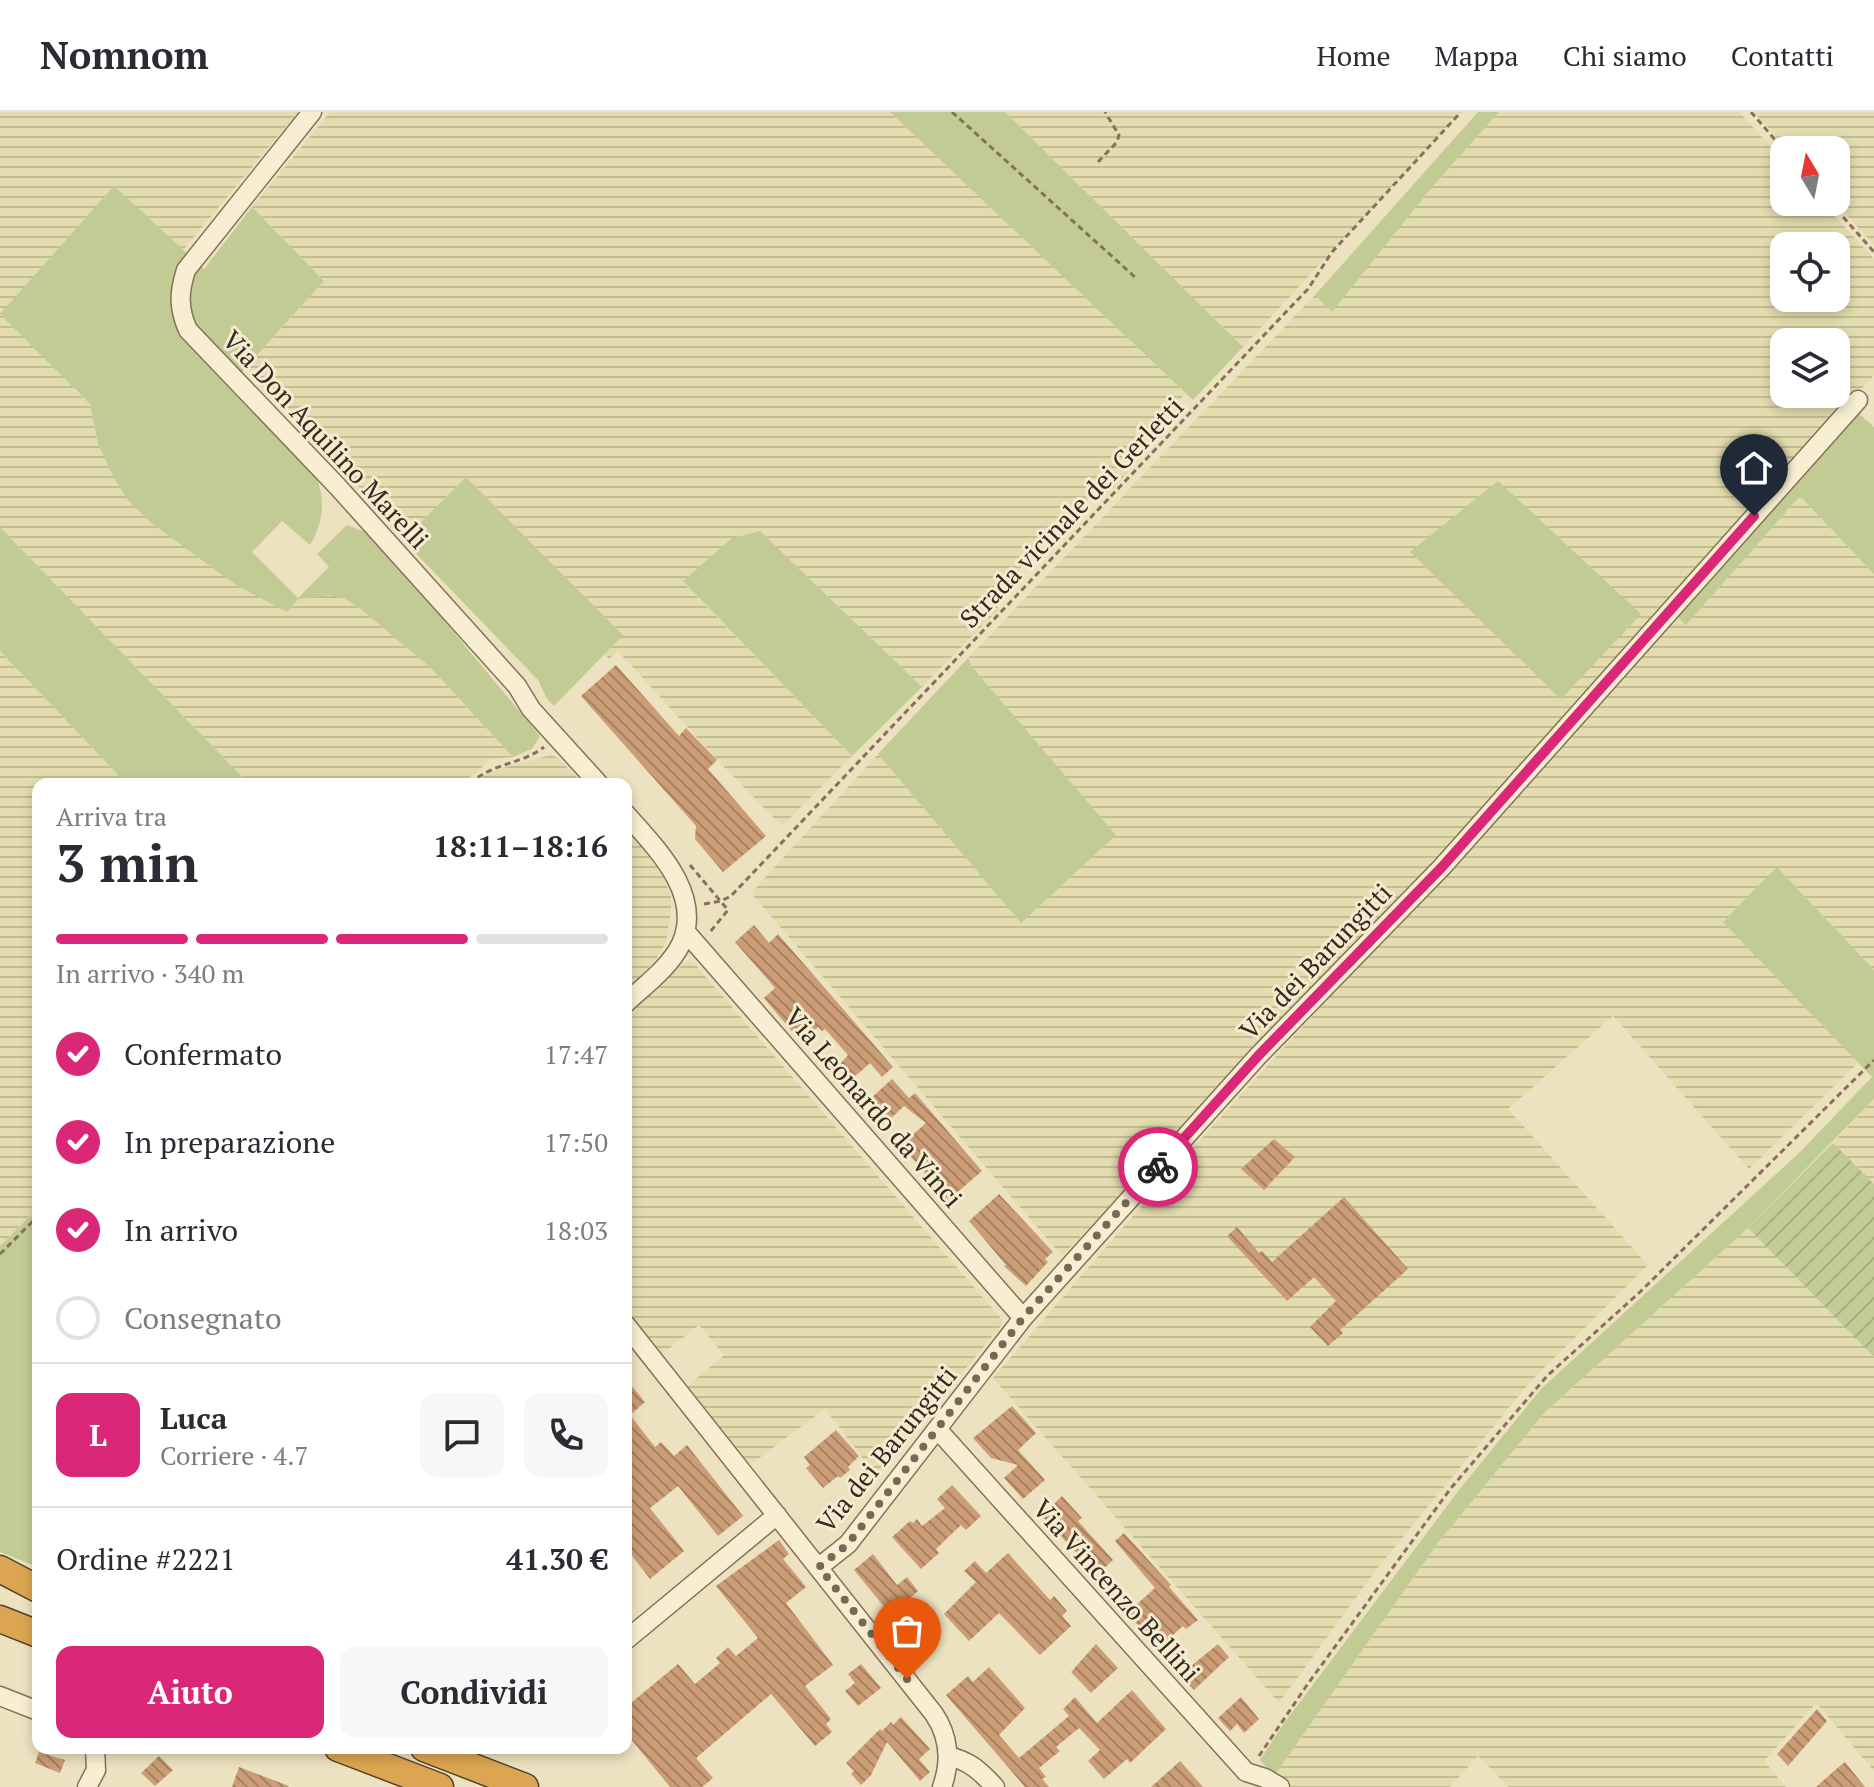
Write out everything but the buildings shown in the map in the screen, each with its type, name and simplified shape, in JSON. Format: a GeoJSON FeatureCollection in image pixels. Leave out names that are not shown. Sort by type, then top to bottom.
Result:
{"type":"FeatureCollection","features":[{"type":"Feature","properties":{"kind":"highway"},"geometry":{"type":"LineString","coordinates":[[0,1569],[32,1586]]}},
{"type":"Feature","properties":{"kind":"highway"},"geometry":{"type":"LineString","coordinates":[[0,1585],[32,1597]]}},
{"type":"Feature","properties":{"kind":"highway"},"geometry":{"type":"LineString","coordinates":[[0,1619],[32,1632]]}},
{"type":"Feature","properties":{"kind":"highway"},"geometry":{"type":"LineString","coordinates":[[354,1754],[440,1787]]}},
{"type":"Feature","properties":{"kind":"highway"},"geometry":{"type":"LineString","coordinates":[[440,1754],[525,1787]]}},
{"type":"Feature","properties":{"kind":"street","name":"Via Don Aquilino Marelli"},"geometry":{"type":"LineString","coordinates":[[312,112],[186,270],[179,300],[182,317],[188,330],[338,487],[517,686],[531,709],[593,778]]}},
{"type":"Feature","properties":{"kind":"street","name":"Via dei Barungitti"},"geometry":{"type":"LineString","coordinates":[[819,1567],[848,1544],[1023,1318],[1258,1056],[1442,867],[1858,400]]}},
{"type":"Feature","properties":{"kind":"street"},"geometry":{"type":"LineString","coordinates":[[632,821],[672,867],[685,905],[685,931],[672,956],[632,997]]}},
{"type":"Feature","properties":{"kind":"street","name":"Via Leonardo da Vinci"},"geometry":{"type":"LineString","coordinates":[[685,931],[1023,1318]]}},
{"type":"Feature","properties":{"kind":"street"},"geometry":{"type":"LineString","coordinates":[[632,1334],[934,1714],[942,1726],[948,1756],[942,1787]]}},
{"type":"Feature","properties":{"kind":"street","name":"Via Vincenzo Bellini"},"geometry":{"type":"LineString","coordinates":[[938,1430],[1242,1780]]}},
{"type":"Feature","properties":{"kind":"street"},"geometry":{"type":"LineString","coordinates":[[632,1635],[777,1515]]}},
{"type":"Feature","properties":{"kind":"street"},"geometry":{"type":"LineString","coordinates":[[0,1696],[32,1709]]}},
{"type":"Feature","properties":{"kind":"street"},"geometry":{"type":"LineString","coordinates":[[87,1787],[96,1770],[95,1754]]}},
{"type":"Feature","properties":{"kind":"street"},"geometry":{"type":"LineString","coordinates":[[948,1756],[965,1760],[995,1787]]}},
{"type":"Feature","properties":{"kind":"street"},"geometry":{"type":"LineString","coordinates":[[1242,1780],[1265,1778],[1280,1787]]}},
{"type":"Feature","properties":{"kind":"path"},"geometry":{"type":"LineString","coordinates":[[952,112],[1136,278]]}},
{"type":"Feature","properties":{"kind":"path"},"geometry":{"type":"LineString","coordinates":[[1098,162],[1117,142],[1119,135],[1105,112]]}},
{"type":"Feature","properties":{"kind":"path","name":"Strada vicinale dei Gerletti"},"geometry":{"type":"LineString","coordinates":[[685,905],[706,904],[731,896],[1308,289],[1332,252],[1461,112]]}},
{"type":"Feature","properties":{"kind":"path"},"geometry":{"type":"LineString","coordinates":[[1751,112],[1772,136]]}},
{"type":"Feature","properties":{"kind":"path"},"geometry":{"type":"LineString","coordinates":[[1842,216],[1874,252]]}},
{"type":"Feature","properties":{"kind":"path"},"geometry":{"type":"LineString","coordinates":[[478,778],[490,768],[537,753],[553,734]]}},
{"type":"Feature","properties":{"kind":"path"},"geometry":{"type":"LineString","coordinates":[[706,954],[708,934],[728,912]]}},
{"type":"Feature","properties":{"kind":"path"},"geometry":{"type":"LineString","coordinates":[[1242,1780],[1451,1488],[1547,1376],[1641,1291],[1874,1060]]}},
{"type":"Feature","properties":{"kind":"path"},"geometry":{"type":"LineString","coordinates":[[0,1254],[32,1222]]}},
{"type":"Feature","properties":{"kind":"shaded area"},"geometry":{"type":"Polygon","coordinates":[[[0,112],[298,112],[183,250],[113,187],[73,389],[90,404],[98,444],[286,612],[298,599],[329,595],[342,597],[361,609],[432,669],[513,757],[492,759],[468,778],[243,778],[0,527],[0,112]]]}},
{"type":"Feature","properties":{"kind":"shaded area"},"geometry":{"type":"Polygon","coordinates":[[[330,112],[890,112],[1186,393],[1136,446],[1143,456],[1107,495],[1100,489],[990,598],[999,609],[922,687],[760,531],[683,582],[852,756],[782,826],[618,651],[609,659],[603,652],[623,635],[466,477],[403,540],[324,445],[246,367],[324,281],[252,207],[330,112]]]}},
{"type":"Feature","properties":{"kind":"shaded area"},"geometry":{"type":"Polygon","coordinates":[[[1005,112],[1461,112],[1243,347],[1005,112]]]}},
{"type":"Feature","properties":{"kind":"shaded area"},"geometry":{"type":"Polygon","coordinates":[[[1499,112],[1739,112],[1770,146],[1770,216],[1835,216],[1849,232],[1770,232],[1770,312],[1850,312],[1850,233],[1874,259],[1874,375],[1850,402],[1850,328],[1770,328],[1770,408],[1844,408],[1373,933],[1062,1256],[751,893],[878,754],[1021,922],[968,658],[1315,295],[1332,311],[1433,186],[1499,112]]]}},
{"type":"Feature","properties":{"kind":"shaded area"},"geometry":{"type":"Polygon","coordinates":[[[1754,112],[1874,112],[1874,245],[1848,216],[1850,136],[1775,136],[1754,112]]]}},
{"type":"Feature","properties":{"kind":"shaded area"},"geometry":{"type":"Polygon","coordinates":[[[1800,496],[1874,574],[1874,970],[1777,867],[1859,1062],[1749,1169],[1613,1016],[1508,1109],[1648,1265],[1530,1382],[1376,1570],[1279,1703],[993,1378],[1171,1172],[1557,746],[1673,612],[1686,624],[1800,496]]]}},
{"type":"Feature","properties":{"kind":"shaded area"},"geometry":{"type":"Polygon","coordinates":[[[0,651],[121,778],[32,778],[32,1213],[0,1246],[0,651]]]}},
{"type":"Feature","properties":{"kind":"shaded area"},"geometry":{"type":"Polygon","coordinates":[[[551,755],[577,778],[481,778],[499,769],[551,755]]]}},
{"type":"Feature","properties":{"kind":"shaded area"},"geometry":{"type":"Polygon","coordinates":[[[632,836],[652,858],[671,896],[666,942],[655,961],[632,985],[632,836]]]}},
{"type":"Feature","properties":{"kind":"shaded area"},"geometry":{"type":"Polygon","coordinates":[[[685,962],[693,962],[1004,1322],[877,1476],[825,1409],[748,1466],[686,1387],[724,1355],[699,1325],[661,1355],[632,1319],[632,1008],[685,962]]]}},
{"type":"Feature","properties":{"kind":"shaded area"},"geometry":{"type":"Polygon","coordinates":[[[1874,1099],[1874,1184],[1833,1143],[1874,1099]]]}},
{"type":"Feature","properties":{"kind":"shaded area"},"geometry":{"type":"Polygon","coordinates":[[[1748,1228],[1874,1357],[1874,1771],[1816,1703],[1764,1761],[1786,1787],[1509,1787],[1478,1756],[1450,1787],[1292,1787],[1274,1776],[1437,1544],[1544,1413],[1748,1228]]]}},
{"type":"Feature","properties":{"kind":"green space"},"geometry":{"type":"Polygon","coordinates":[[[890,112],[1005,112],[1243,347],[1193,400],[890,112]]]}},
{"type":"Feature","properties":{"kind":"green space"},"geometry":{"type":"Polygon","coordinates":[[[1478,112],[1499,112],[1433,186],[1332,312],[1315,295],[1478,112]]]}},
{"type":"Feature","properties":{"kind":"green space"},"geometry":{"type":"Polygon","coordinates":[[[114,186],[204,269],[252,207],[324,281],[232,385],[316,477],[321,494],[320,520],[310,545],[282,521],[252,552],[298,598],[329,567],[317,554],[347,525],[373,535],[540,736],[532,749],[513,757],[432,669],[361,609],[342,597],[329,595],[298,599],[287,612],[236,585],[150,522],[128,500],[98,444],[90,404],[0,314],[114,186]]]}},
{"type":"Feature","properties":{"kind":"green space"},"geometry":{"type":"Polygon","coordinates":[[[1856,411],[1874,427],[1874,574],[1800,496],[1686,625],[1673,612],[1856,411]]]}},
{"type":"Feature","properties":{"kind":"green space"},"geometry":{"type":"Polygon","coordinates":[[[466,477],[623,635],[554,706],[538,680],[403,540],[466,477]]]}},
{"type":"Feature","properties":{"kind":"green space"},"geometry":{"type":"Polygon","coordinates":[[[1498,481],[1641,614],[1561,699],[1410,552],[1498,481]]]}},
{"type":"Feature","properties":{"kind":"green space"},"geometry":{"type":"Polygon","coordinates":[[[0,527],[243,778],[121,778],[0,651],[0,527]]]}},
{"type":"Feature","properties":{"kind":"green space"},"geometry":{"type":"Polygon","coordinates":[[[760,531],[922,687],[852,756],[683,581],[731,539],[760,531]]]}},
{"type":"Feature","properties":{"kind":"green space"},"geometry":{"type":"Polygon","coordinates":[[[968,658],[972,667],[1116,835],[1021,923],[878,754],[968,658]]]}},
{"type":"Feature","properties":{"kind":"green space"},"geometry":{"type":"Polygon","coordinates":[[[1777,867],[1874,970],[1874,1099],[1748,1228],[1544,1413],[1437,1544],[1274,1776],[1260,1760],[1285,1722],[1459,1490],[1541,1389],[1799,1153],[1872,1077],[1723,922],[1777,867]]]}},
{"type":"Feature","properties":{"kind":"green space"},"geometry":{"type":"Polygon","coordinates":[[[1833,1143],[1874,1184],[1874,1357],[1748,1228],[1833,1143]]]}},
{"type":"Feature","properties":{"kind":"green space"},"geometry":{"type":"Polygon","coordinates":[[[32,1214],[32,1565],[0,1552],[0,1246],[32,1214]]]}},
{"type":"Feature","properties":{"kind":"way so far"},"geometry":{"type":"LineString","coordinates":[[907,1679],[819,1567],[848,1544],[1023,1318],[1158,1167]]}},
{"type":"Feature","properties":{"kind":"route"},"geometry":{"type":"LineString","coordinates":[[1158,1167],[1258,1056],[1442,867],[1754,516]]}}]}
